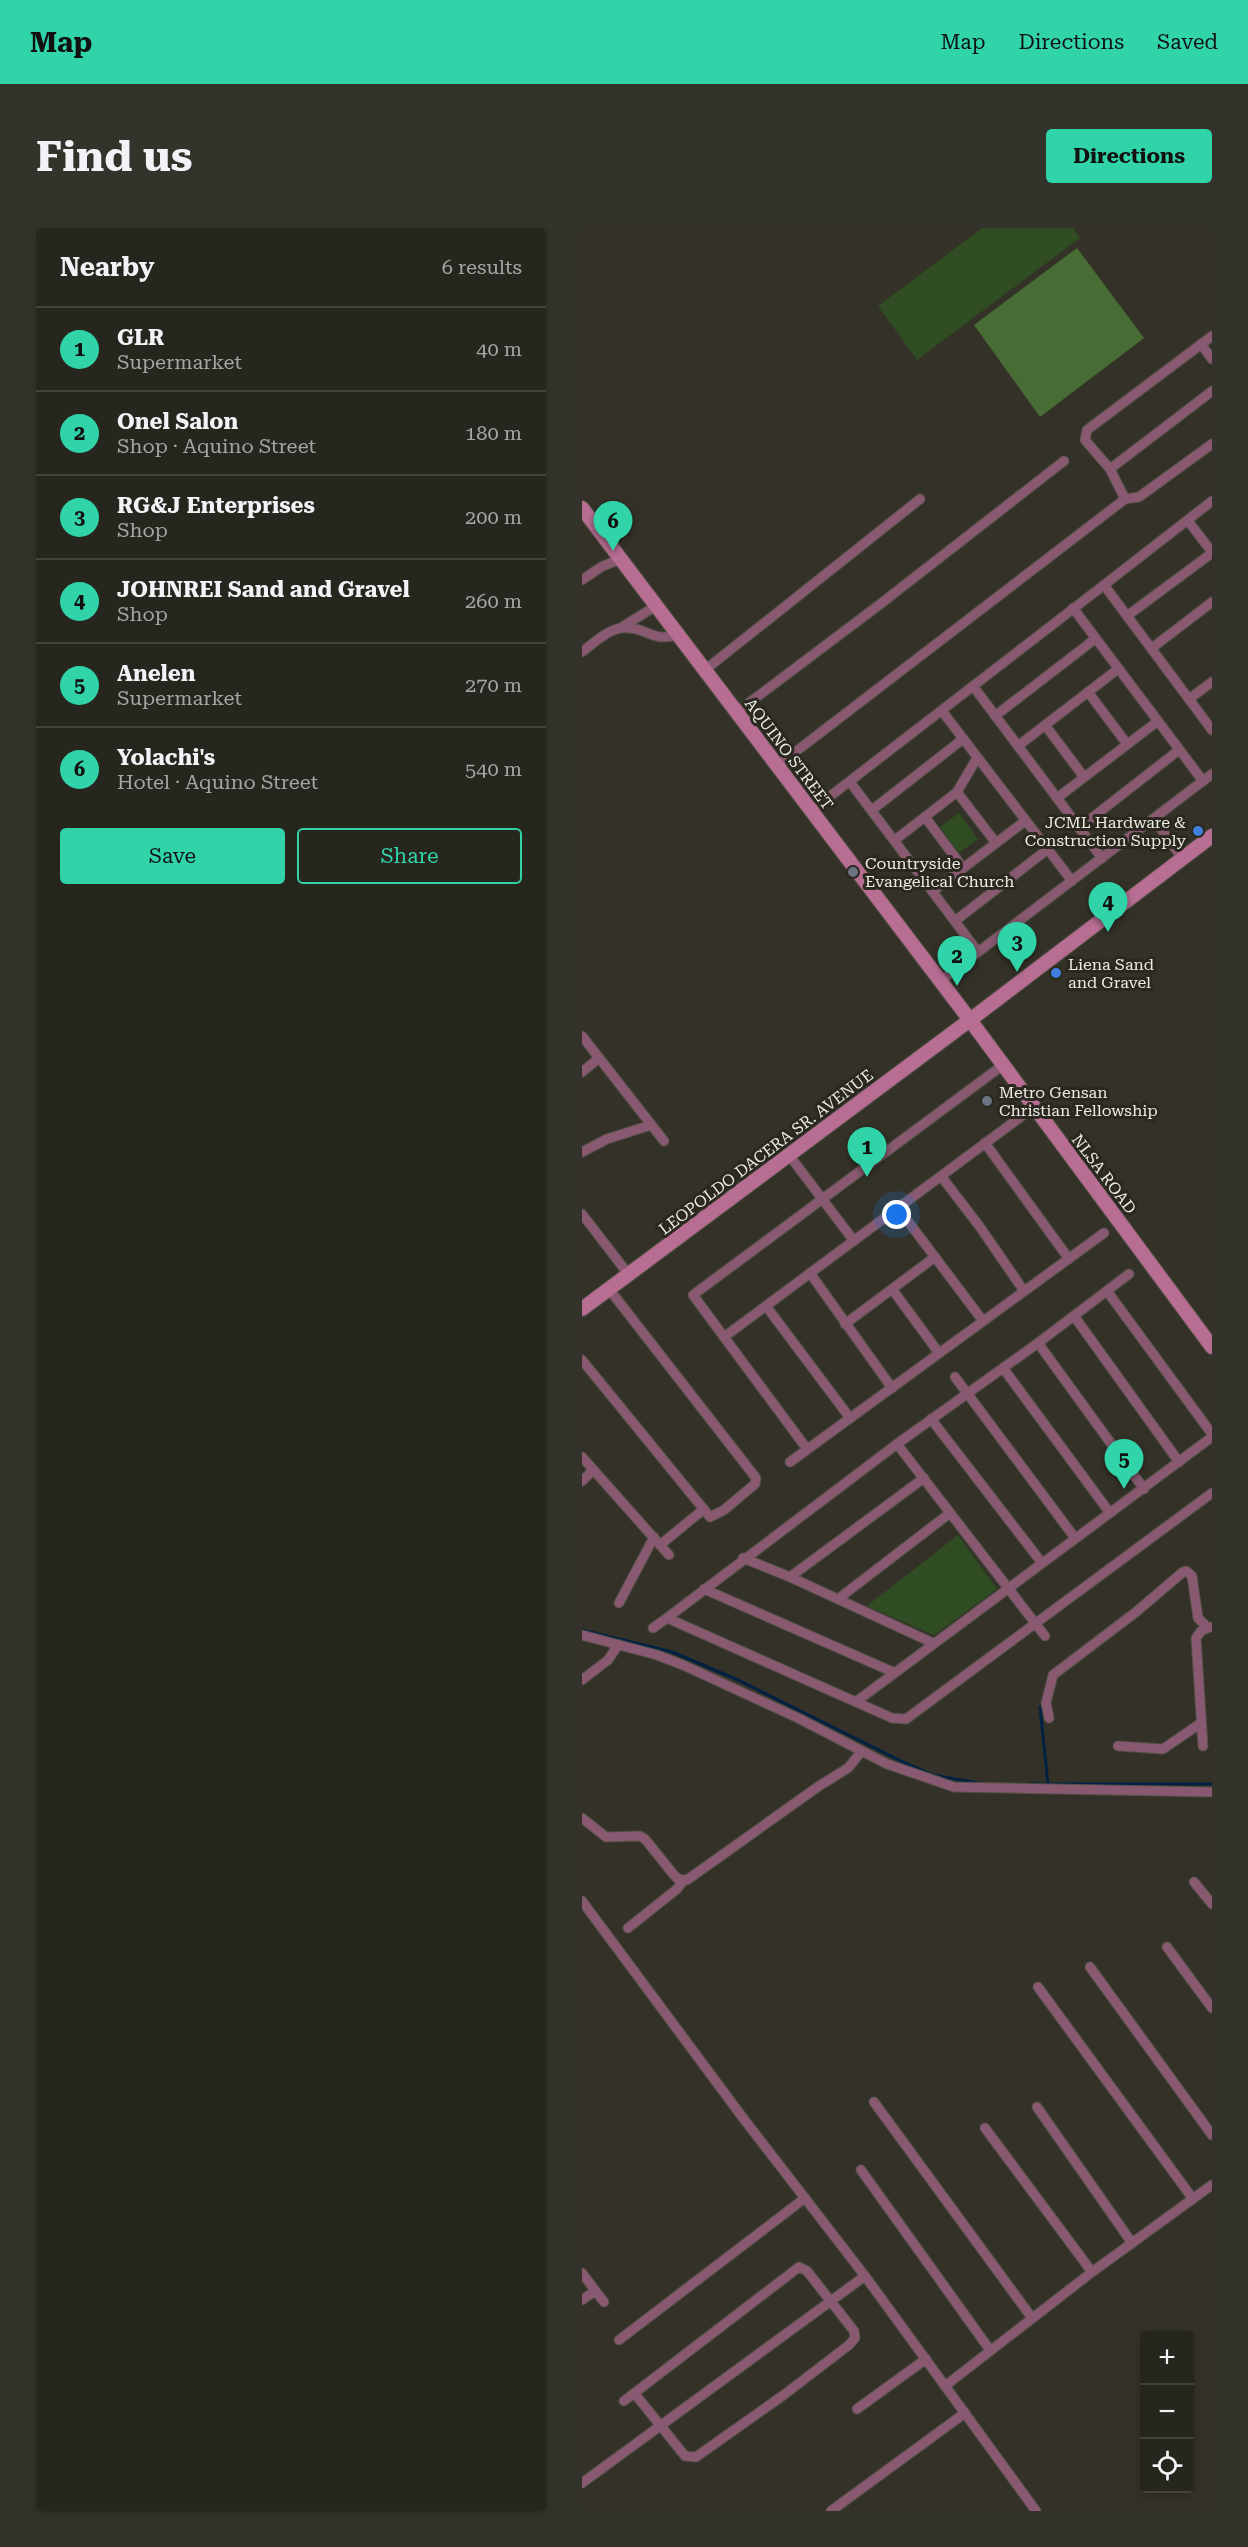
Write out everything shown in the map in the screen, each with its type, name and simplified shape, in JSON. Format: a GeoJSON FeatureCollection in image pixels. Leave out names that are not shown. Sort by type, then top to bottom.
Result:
{"type":"FeatureCollection","features":[{"type":"Feature","properties":{"kind":"main road","name":"AQUINO STREET"},"geometry":{"type":"LineString","coordinates":[[582,508],[970,1020]]}},
{"type":"Feature","properties":{"kind":"main road","name":"LEOPOLDO DACERA SR. AVENUE"},"geometry":{"type":"LineString","coordinates":[[582,1310],[1212,836]]}},
{"type":"Feature","properties":{"kind":"main road","name":"NLSA ROAD"},"geometry":{"type":"LineString","coordinates":[[970,1020],[1212,1347]]}},
{"type":"Feature","properties":{"kind":"street"},"geometry":{"type":"LineString","coordinates":[[1125,499],[1110,469],[1085,440],[1087,430],[1212,336]]}},
{"type":"Feature","properties":{"kind":"street"},"geometry":{"type":"LineString","coordinates":[[1201,344],[1212,359]]}},
{"type":"Feature","properties":{"kind":"street"},"geometry":{"type":"LineString","coordinates":[[1110,469],[1212,391]]}},
{"type":"Feature","properties":{"kind":"street"},"geometry":{"type":"LineString","coordinates":[[777,766],[1125,499],[1139,497],[1212,444]]}},
{"type":"Feature","properties":{"kind":"street"},"geometry":{"type":"LineString","coordinates":[[736,712],[879,605],[1064,461]]}},
{"type":"Feature","properties":{"kind":"street"},"geometry":{"type":"LineString","coordinates":[[705,670],[920,499]]}},
{"type":"Feature","properties":{"kind":"street"},"geometry":{"type":"LineString","coordinates":[[811,811],[1212,501]]}},
{"type":"Feature","properties":{"kind":"street"},"geometry":{"type":"LineString","coordinates":[[1127,616],[1212,552],[1188,521]]}},
{"type":"Feature","properties":{"kind":"street"},"geometry":{"type":"LineString","coordinates":[[582,580],[601,567],[620,559]]}},
{"type":"Feature","properties":{"kind":"street"},"geometry":{"type":"LineString","coordinates":[[1104,585],[1212,730]]}},
{"type":"Feature","properties":{"kind":"street"},"geometry":{"type":"LineString","coordinates":[[1152,648],[1212,602]]}},
{"type":"Feature","properties":{"kind":"street"},"geometry":{"type":"LineString","coordinates":[[582,652],[609,632],[620,628],[656,606]]}},
{"type":"Feature","properties":{"kind":"street"},"geometry":{"type":"LineString","coordinates":[[1073,608],[1203,781]]}},
{"type":"Feature","properties":{"kind":"street"},"geometry":{"type":"LineString","coordinates":[[620,628],[637,630],[657,638],[678,635]]}},
{"type":"Feature","properties":{"kind":"street"},"geometry":{"type":"LineString","coordinates":[[994,716],[1095,639]]}},
{"type":"Feature","properties":{"kind":"street"},"geometry":{"type":"LineString","coordinates":[[1018,746],[1118,669]]}},
{"type":"Feature","properties":{"kind":"street"},"geometry":{"type":"LineString","coordinates":[[1189,699],[1212,682]]}},
{"type":"Feature","properties":{"kind":"street"},"geometry":{"type":"LineString","coordinates":[[973,686],[1102,858]]}},
{"type":"Feature","properties":{"kind":"street"},"geometry":{"type":"LineString","coordinates":[[1088,692],[1127,744]]}},
{"type":"Feature","properties":{"kind":"street"},"geometry":{"type":"LineString","coordinates":[[942,711],[1072,881]]}},
{"type":"Feature","properties":{"kind":"street"},"geometry":{"type":"LineString","coordinates":[[1057,798],[1158,721]]}},
{"type":"Feature","properties":{"kind":"street"},"geometry":{"type":"LineString","coordinates":[[1045,725],[1084,777]]}},
{"type":"Feature","properties":{"kind":"street"},"geometry":{"type":"LineString","coordinates":[[872,810],[963,739]]}},
{"type":"Feature","properties":{"kind":"street"},"geometry":{"type":"LineString","coordinates":[[1079,828],[1179,750]]}},
{"type":"Feature","properties":{"kind":"street"},"geometry":{"type":"LineString","coordinates":[[895,840],[957,792],[977,758]]}},
{"type":"Feature","properties":{"kind":"street"},"geometry":{"type":"LineString","coordinates":[[940,981],[1212,774]]}},
{"type":"Feature","properties":{"kind":"street"},"geometry":{"type":"LineString","coordinates":[[850,782],[978,952]]}},
{"type":"Feature","properties":{"kind":"street"},"geometry":{"type":"LineString","coordinates":[[957,792],[996,843]]}},
{"type":"Feature","properties":{"kind":"street"},"geometry":{"type":"LineString","coordinates":[[925,818],[963,868]]}},
{"type":"Feature","properties":{"kind":"street"},"geometry":{"type":"LineString","coordinates":[[1154,819],[1182,858]]}},
{"type":"Feature","properties":{"kind":"street"},"geometry":{"type":"LineString","coordinates":[[933,891],[1025,821]]}},
{"type":"Feature","properties":{"kind":"street"},"geometry":{"type":"LineString","coordinates":[[955,921],[1048,849]]}},
{"type":"Feature","properties":{"kind":"street"},"geometry":{"type":"LineString","coordinates":[[582,1036],[664,1141]]}},
{"type":"Feature","properties":{"kind":"street"},"geometry":{"type":"LineString","coordinates":[[582,1072],[599,1058]]}},
{"type":"Feature","properties":{"kind":"street"},"geometry":{"type":"LineString","coordinates":[[807,1449],[693,1295],[1003,1065]]}},
{"type":"Feature","properties":{"kind":"street"},"geometry":{"type":"LineString","coordinates":[[724,1337],[1034,1107]]}},
{"type":"Feature","properties":{"kind":"street"},"geometry":{"type":"LineString","coordinates":[[582,1152],[607,1139],[651,1125]]}},
{"type":"Feature","properties":{"kind":"street"},"geometry":{"type":"LineString","coordinates":[[985,1143],[1068,1259]]}},
{"type":"Feature","properties":{"kind":"street"},"geometry":{"type":"LineString","coordinates":[[789,1155],[854,1240]]}},
{"type":"Feature","properties":{"kind":"street"},"geometry":{"type":"LineString","coordinates":[[941,1176],[1024,1291]]}},
{"type":"Feature","properties":{"kind":"street"},"geometry":{"type":"LineString","coordinates":[[898,1208],[983,1322]]}},
{"type":"Feature","properties":{"kind":"street"},"geometry":{"type":"LineString","coordinates":[[582,1214],[628,1275]]}},
{"type":"Feature","properties":{"kind":"street"},"geometry":{"type":"LineString","coordinates":[[790,1462],[1104,1233]]}},
{"type":"Feature","properties":{"kind":"street"},"geometry":{"type":"LineString","coordinates":[[845,1324],[935,1257]]}},
{"type":"Feature","properties":{"kind":"street"},"geometry":{"type":"LineString","coordinates":[[810,1273],[892,1388]]}},
{"type":"Feature","properties":{"kind":"street"},"geometry":{"type":"LineString","coordinates":[[653,1628],[897,1443],[1038,1343],[1129,1274]]}},
{"type":"Feature","properties":{"kind":"street"},"geometry":{"type":"LineString","coordinates":[[582,1360],[710,1517],[715,1516],[753,1486],[756,1478],[609,1289]]}},
{"type":"Feature","properties":{"kind":"street"},"geometry":{"type":"LineString","coordinates":[[892,1289],[939,1353]]}},
{"type":"Feature","properties":{"kind":"street"},"geometry":{"type":"LineString","coordinates":[[857,1701],[1212,1436],[1107,1292]]}},
{"type":"Feature","properties":{"kind":"street"},"geometry":{"type":"LineString","coordinates":[[766,1306],[850,1418]]}},
{"type":"Feature","properties":{"kind":"street"},"geometry":{"type":"LineString","coordinates":[[1074,1316],[1179,1462]]}},
{"type":"Feature","properties":{"kind":"street"},"geometry":{"type":"LineString","coordinates":[[1038,1343],[1144,1489]]}},
{"type":"Feature","properties":{"kind":"street"},"geometry":{"type":"LineString","coordinates":[[1003,1368],[1110,1513]]}},
{"type":"Feature","properties":{"kind":"street"},"geometry":{"type":"LineString","coordinates":[[955,1377],[1075,1538]]}},
{"type":"Feature","properties":{"kind":"street"},"geometry":{"type":"LineString","coordinates":[[931,1419],[1042,1563]]}},
{"type":"Feature","properties":{"kind":"street"},"geometry":{"type":"LineString","coordinates":[[897,1443],[1045,1636]]}},
{"type":"Feature","properties":{"kind":"street"},"geometry":{"type":"LineString","coordinates":[[582,1457],[669,1555]]}},
{"type":"Feature","properties":{"kind":"street"},"geometry":{"type":"LineString","coordinates":[[582,1481],[593,1470]]}},
{"type":"Feature","properties":{"kind":"street"},"geometry":{"type":"LineString","coordinates":[[790,1577],[924,1478]]}},
{"type":"Feature","properties":{"kind":"street"},"geometry":{"type":"LineString","coordinates":[[667,1618],[892,1718],[906,1719],[1212,1493]]}},
{"type":"Feature","properties":{"kind":"street"},"geometry":{"type":"LineString","coordinates":[[619,1603],[657,1541],[704,1509]]}},
{"type":"Feature","properties":{"kind":"street"},"geometry":{"type":"LineString","coordinates":[[838,1599],[950,1513]]}},
{"type":"Feature","properties":{"kind":"street"},"geometry":{"type":"LineString","coordinates":[[743,1558],[790,1577],[933,1643]]}},
{"type":"Feature","properties":{"kind":"street"},"geometry":{"type":"LineString","coordinates":[[1049,1718],[1046,1703],[1053,1675],[1186,1571],[1192,1576],[1198,1618],[1209,1627],[1199,1633],[1196,1638],[1203,1746]]}},
{"type":"Feature","properties":{"kind":"street"},"geometry":{"type":"LineString","coordinates":[[704,1589],[893,1672]]}},
{"type":"Feature","properties":{"kind":"street"},"geometry":{"type":"LineString","coordinates":[[582,1635],[657,1655],[683,1665],[798,1718],[862,1751],[911,1773],[954,1787],[1212,1792]]}},
{"type":"Feature","properties":{"kind":"street"},"geometry":{"type":"LineString","coordinates":[[582,1680],[608,1660],[618,1645]]}},
{"type":"Feature","properties":{"kind":"street"},"geometry":{"type":"LineString","coordinates":[[1118,1746],[1163,1749],[1201,1723]]}},
{"type":"Feature","properties":{"kind":"street"},"geometry":{"type":"LineString","coordinates":[[628,1928],[677,1890],[683,1881],[692,1879],[819,1786],[848,1768],[862,1751]]}},
{"type":"Feature","properties":{"kind":"street"},"geometry":{"type":"LineString","coordinates":[[582,1818],[606,1837],[640,1836],[645,1839],[674,1875],[683,1881]]}},
{"type":"Feature","properties":{"kind":"street"},"geometry":{"type":"LineString","coordinates":[[1194,1882],[1212,1904]]}},
{"type":"Feature","properties":{"kind":"street"},"geometry":{"type":"LineString","coordinates":[[582,1900],[865,2276],[1036,2511]]}},
{"type":"Feature","properties":{"kind":"street"},"geometry":{"type":"LineString","coordinates":[[1167,1947],[1212,2008]]}},
{"type":"Feature","properties":{"kind":"street"},"geometry":{"type":"LineString","coordinates":[[1090,1967],[1212,2135]]}},
{"type":"Feature","properties":{"kind":"street"},"geometry":{"type":"LineString","coordinates":[[1038,1988],[1193,2199]]}},
{"type":"Feature","properties":{"kind":"street"},"geometry":{"type":"LineString","coordinates":[[874,2102],[1032,2318]]}},
{"type":"Feature","properties":{"kind":"street"},"geometry":{"type":"LineString","coordinates":[[1037,2107],[1132,2243]]}},
{"type":"Feature","properties":{"kind":"street"},"geometry":{"type":"LineString","coordinates":[[985,2128],[1092,2272]]}},
{"type":"Feature","properties":{"kind":"street"},"geometry":{"type":"LineString","coordinates":[[861,2170],[990,2350]]}},
{"type":"Feature","properties":{"kind":"street"},"geometry":{"type":"LineString","coordinates":[[945,2386],[1092,2272],[1212,2185]]}},
{"type":"Feature","properties":{"kind":"street"},"geometry":{"type":"LineString","coordinates":[[619,2340],[805,2198]]}},
{"type":"Feature","properties":{"kind":"street"},"geometry":{"type":"LineString","coordinates":[[624,2401],[799,2267],[807,2271],[854,2331],[855,2338],[849,2345],[696,2457],[685,2456],[635,2394]]}},
{"type":"Feature","properties":{"kind":"street"},"geometry":{"type":"LineString","coordinates":[[582,2273],[604,2302]]}},
{"type":"Feature","properties":{"kind":"street"},"geometry":{"type":"LineString","coordinates":[[582,2483],[865,2276]]}},
{"type":"Feature","properties":{"kind":"street"},"geometry":{"type":"LineString","coordinates":[[582,2301],[595,2291]]}},
{"type":"Feature","properties":{"kind":"street"},"geometry":{"type":"LineString","coordinates":[[857,2409],[926,2359]]}},
{"type":"Feature","properties":{"kind":"street"},"geometry":{"type":"LineString","coordinates":[[831,2511],[964,2413]]}},
{"type":"Feature","properties":{"kind":"green space"},"geometry":{"type":"Polygon","coordinates":[[[982,228],[1073,228],[1080,238],[917,360],[878,306],[982,228]]]}},
{"type":"Feature","properties":{"kind":"green space"},"geometry":{"type":"Polygon","coordinates":[[[1077,248],[1144,338],[1040,417],[974,325],[1077,248]]]}},
{"type":"Feature","properties":{"kind":"green space"},"geometry":{"type":"Polygon","coordinates":[[[959,813],[978,839],[959,853],[940,827],[959,813]]]}},
{"type":"Feature","properties":{"kind":"green space"},"geometry":{"type":"Polygon","coordinates":[[[958,1535],[997,1589],[934,1635],[867,1606],[958,1535]]]}},
{"type":"Feature","properties":{"kind":"waterway"},"geometry":{"type":"LineString","coordinates":[[582,1630],[672,1652],[736,1679],[933,1775],[978,1783]]}},
{"type":"Feature","properties":{"kind":"waterway"},"geometry":{"type":"LineString","coordinates":[[1040,1707],[1048,1784]]}},
{"type":"Feature","properties":{"kind":"waterway"},"geometry":{"type":"LineString","coordinates":[[1030,1784],[1212,1784]]}},
{"type":"Feature","properties":{"kind":"place","name":"Yolachi's"},"geometry":{"type":"Point","coordinates":[613,551]}},
{"type":"Feature","properties":{"kind":"place","name":"JCML Hardware & Construction Supply"},"geometry":{"type":"Point","coordinates":[1198,831]}},
{"type":"Feature","properties":{"kind":"place","name":"Countryside Evangelical Church"},"geometry":{"type":"Point","coordinates":[853,872]}},
{"type":"Feature","properties":{"kind":"place","name":"JOHNREI Sand and Gravel"},"geometry":{"type":"Point","coordinates":[1108,932]}},
{"type":"Feature","properties":{"kind":"place","name":"RG&J Enterprises"},"geometry":{"type":"Point","coordinates":[1017,972]}},
{"type":"Feature","properties":{"kind":"place","name":"Liena Sand and Gravel"},"geometry":{"type":"Point","coordinates":[1056,973]}},
{"type":"Feature","properties":{"kind":"place","name":"Onel Salon"},"geometry":{"type":"Point","coordinates":[957,986]}},
{"type":"Feature","properties":{"kind":"place","name":"Metro Gensan Christian Fellowship"},"geometry":{"type":"Point","coordinates":[987,1101]}},
{"type":"Feature","properties":{"kind":"place","name":"GLR"},"geometry":{"type":"Point","coordinates":[867,1177]}},
{"type":"Feature","properties":{"kind":"place","name":"Anelen"},"geometry":{"type":"Point","coordinates":[1124,1489]}}]}
